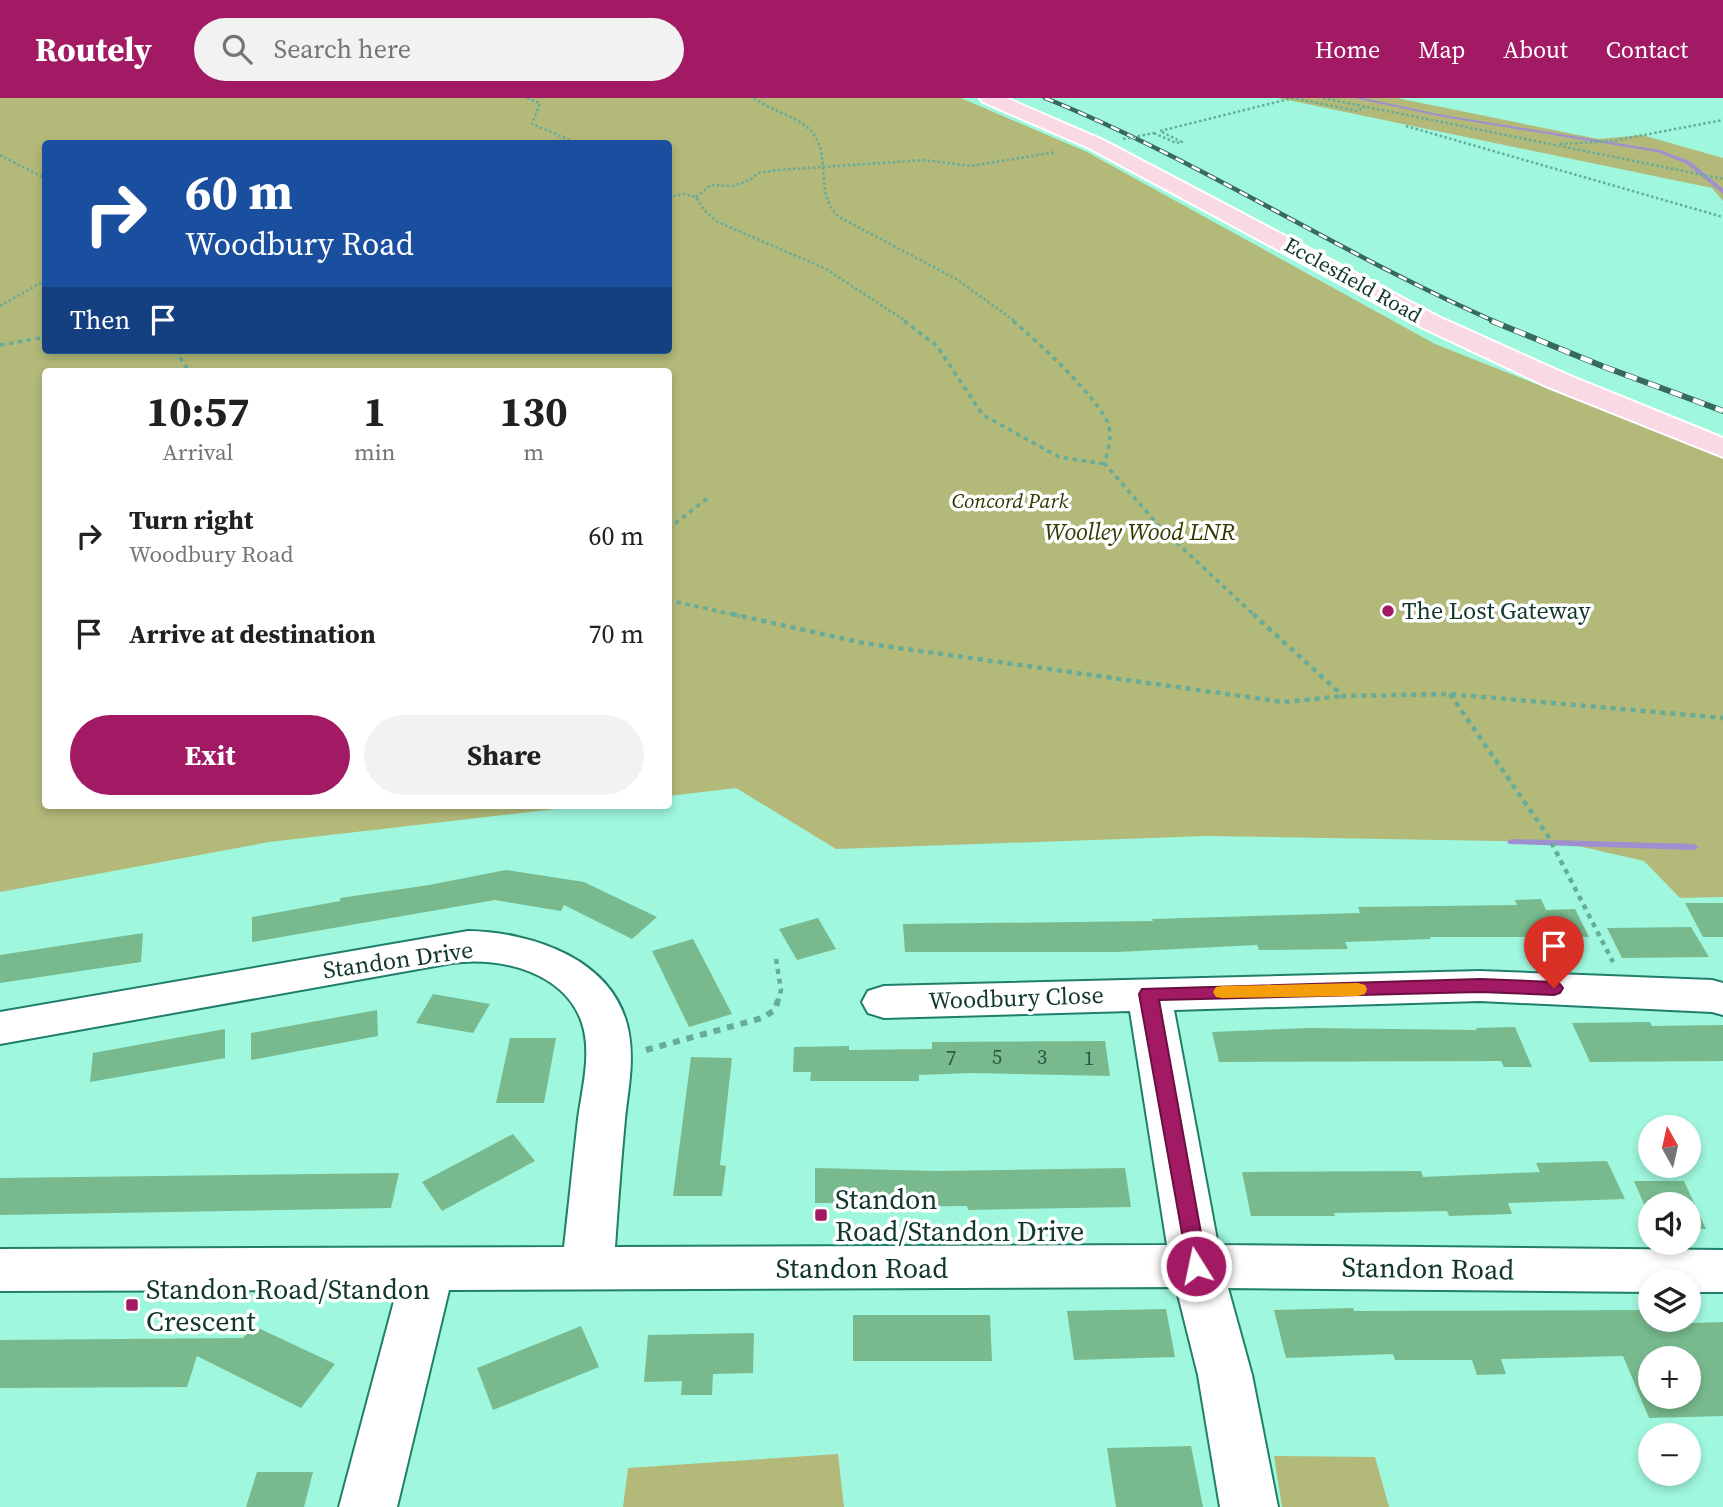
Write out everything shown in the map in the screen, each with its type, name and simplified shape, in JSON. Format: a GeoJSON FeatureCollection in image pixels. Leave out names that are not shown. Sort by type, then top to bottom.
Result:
{"type":"FeatureCollection","features":[{"type":"Feature","properties":{"kind":"main road","name":"Ecclesfield Road"},"geometry":{"type":"LineString","coordinates":[[990,98],[1096,144],[1430,322],[1558,381],[1723,448]]}},
{"type":"Feature","properties":{"kind":"street","name":"Standon Drive"},"geometry":{"type":"LineString","coordinates":[[0,1028],[470,946],[501,948],[527,954],[554,965],[594,997],[606,1027],[606,1060],[587,1270]]}},
{"type":"Feature","properties":{"kind":"street","name":"Woodbury Close"},"geometry":{"type":"LineString","coordinates":[[884,1002],[1480,986],[1628,991],[1723,999]]}},
{"type":"Feature","properties":{"kind":"street"},"geometry":{"type":"LineString","coordinates":[[1149,994],[1196,1266],[1225,1375],[1249,1507]]}},
{"type":"Feature","properties":{"kind":"street","name":"Standon Road"},"geometry":{"type":"LineString","coordinates":[[0,1270],[1196,1266],[1723,1271]]}},
{"type":"Feature","properties":{"kind":"street"},"geometry":{"type":"LineString","coordinates":[[368,1507],[428,1270]]}},
{"type":"Feature","properties":{"kind":"path"},"geometry":{"type":"LineString","coordinates":[[527,98],[540,103],[532,124],[570,140]]}},
{"type":"Feature","properties":{"kind":"path"},"geometry":{"type":"LineString","coordinates":[[749,98],[793,116],[817,138],[823,192],[832,211],[937,267],[1004,313],[1055,357],[1104,416],[1110,433],[1105,464]]}},
{"type":"Feature","properties":{"kind":"path"},"geometry":{"type":"LineString","coordinates":[[1123,139],[1154,134],[1176,143],[1182,142],[1160,131],[1293,98],[1357,111],[1366,107]]}},
{"type":"Feature","properties":{"kind":"path"},"geometry":{"type":"LineString","coordinates":[[1323,98],[1723,179]]}},
{"type":"Feature","properties":{"kind":"path"},"geometry":{"type":"LineString","coordinates":[[1548,144],[1612,141],[1723,120]]}},
{"type":"Feature","properties":{"kind":"path"},"geometry":{"type":"LineString","coordinates":[[1406,126],[1723,217]]}},
{"type":"Feature","properties":{"kind":"path"},"geometry":{"type":"LineString","coordinates":[[696,197],[711,185],[733,186],[750,180],[758,173],[925,160],[971,166],[1096,144]]}},
{"type":"Feature","properties":{"kind":"path"},"geometry":{"type":"LineString","coordinates":[[0,155],[42,177]]}},
{"type":"Feature","properties":{"kind":"path"},"geometry":{"type":"LineString","coordinates":[[672,196],[685,194],[696,197],[704,210],[718,222],[826,269],[917,329],[937,346],[983,415],[1059,457],[1105,464],[1157,524],[1343,696]]}},
{"type":"Feature","properties":{"kind":"path"},"geometry":{"type":"LineString","coordinates":[[0,306],[42,282]]}},
{"type":"Feature","properties":{"kind":"path"},"geometry":{"type":"LineString","coordinates":[[0,345],[42,338]]}},
{"type":"Feature","properties":{"kind":"path"},"geometry":{"type":"LineString","coordinates":[[672,526],[709,497]]}},
{"type":"Feature","properties":{"kind":"path"},"geometry":{"type":"LineString","coordinates":[[672,601],[877,645],[1284,702],[1343,696],[1450,694],[1723,718]]}},
{"type":"Feature","properties":{"kind":"path"},"geometry":{"type":"LineString","coordinates":[[1450,694],[1548,836],[1628,991]]}},
{"type":"Feature","properties":{"kind":"path"},"geometry":{"type":"LineString","coordinates":[[606,1060],[762,1018],[775,1010],[781,990],[776,959]]}},
{"type":"Feature","properties":{"kind":"green space","name":"Concord Park"},"geometry":{"type":"Polygon","coordinates":[[[0,98],[961,98],[1087,152],[1435,344],[1723,458],[1723,897],[1680,898],[1644,861],[1561,842],[1206,836],[836,849],[736,788],[672,796],[672,368],[42,368],[42,809],[555,809],[269,842],[0,892],[0,98]]]}},
{"type":"Feature","properties":{"kind":"green space"},"geometry":{"type":"Polygon","coordinates":[[[1278,98],[1397,98],[1598,139],[1642,135],[1723,158],[1723,201],[1712,188],[1278,98]]]}},
{"type":"Feature","properties":{"kind":"green space"},"geometry":{"type":"Polygon","coordinates":[[[838,1454],[844,1507],[623,1507],[628,1468],[838,1454]]]}},
{"type":"Feature","properties":{"kind":"green space"},"geometry":{"type":"Polygon","coordinates":[[[1274,1456],[1375,1457],[1389,1507],[1282,1507],[1274,1456]]]}},
{"type":"Feature","properties":{"kind":"building"},"geometry":{"type":"Polygon","coordinates":[[[506,870],[584,882],[657,917],[632,939],[564,905],[561,911],[495,900],[252,942],[252,917],[340,901],[340,898],[506,870]]]}},
{"type":"Feature","properties":{"kind":"building"},"geometry":{"type":"Polygon","coordinates":[[[1541,899],[1546,910],[1575,909],[1589,937],[1430,937],[1431,939],[1345,942],[1348,949],[1259,950],[1257,945],[1117,952],[905,952],[903,924],[1153,921],[1152,919],[1360,913],[1358,907],[1517,905],[1515,900],[1541,899]]]}},
{"type":"Feature","properties":{"kind":"building"},"geometry":{"type":"Polygon","coordinates":[[[1685,903],[1723,903],[1723,937],[1703,937],[1685,903]]]}},
{"type":"Feature","properties":{"kind":"building"},"geometry":{"type":"Polygon","coordinates":[[[818,918],[836,949],[797,960],[779,929],[818,918]]]}},
{"type":"Feature","properties":{"kind":"building"},"geometry":{"type":"Polygon","coordinates":[[[1691,927],[1709,957],[1622,958],[1607,928],[1691,927]]]}},
{"type":"Feature","properties":{"kind":"building"},"geometry":{"type":"Polygon","coordinates":[[[143,933],[141,962],[0,983],[0,955],[143,933]]]}},
{"type":"Feature","properties":{"kind":"building"},"geometry":{"type":"Polygon","coordinates":[[[693,939],[732,1014],[689,1027],[652,951],[693,939]]]}},
{"type":"Feature","properties":{"kind":"building"},"geometry":{"type":"Polygon","coordinates":[[[433,994],[490,1004],[473,1033],[416,1023],[433,994]]]}},
{"type":"Feature","properties":{"kind":"building"},"geometry":{"type":"Polygon","coordinates":[[[377,1010],[378,1036],[251,1060],[251,1033],[377,1010]]]}},
{"type":"Feature","properties":{"kind":"building"},"geometry":{"type":"Polygon","coordinates":[[[1650,1022],[1652,1026],[1723,1025],[1723,1061],[1590,1062],[1572,1023],[1650,1022]]]}},
{"type":"Feature","properties":{"kind":"building"},"geometry":{"type":"Polygon","coordinates":[[[1515,1027],[1532,1067],[1504,1067],[1501,1061],[1219,1062],[1212,1032],[1309,1028],[1477,1030],[1476,1028],[1515,1027]]]}},
{"type":"Feature","properties":{"kind":"building"},"geometry":{"type":"Polygon","coordinates":[[[225,1029],[225,1058],[90,1082],[93,1053],[225,1029]]]}},
{"type":"Feature","properties":{"kind":"building"},"geometry":{"type":"Polygon","coordinates":[[[510,1038],[556,1038],[544,1103],[496,1103],[510,1038]]]}},
{"type":"Feature","properties":{"kind":"building"},"geometry":{"type":"Polygon","coordinates":[[[1105,1041],[1110,1076],[970,1073],[919,1075],[919,1081],[810,1081],[811,1072],[793,1072],[794,1047],[849,1046],[849,1050],[932,1049],[932,1042],[1105,1041]]]}},
{"type":"Feature","properties":{"kind":"building"},"geometry":{"type":"Polygon","coordinates":[[[691,1057],[732,1058],[720,1165],[726,1166],[722,1196],[673,1196],[691,1057]]]}},
{"type":"Feature","properties":{"kind":"building"},"geometry":{"type":"Polygon","coordinates":[[[513,1134],[535,1161],[442,1211],[422,1182],[513,1134]]]}},
{"type":"Feature","properties":{"kind":"building"},"geometry":{"type":"Polygon","coordinates":[[[1607,1161],[1625,1199],[1508,1203],[1512,1214],[1449,1216],[1447,1211],[1334,1213],[1335,1216],[1251,1216],[1242,1172],[1421,1171],[1423,1177],[1540,1172],[1536,1163],[1607,1161]]]}},
{"type":"Feature","properties":{"kind":"building"},"geometry":{"type":"Polygon","coordinates":[[[815,1168],[937,1171],[1125,1168],[1131,1207],[968,1210],[967,1206],[870,1207],[870,1203],[815,1203],[815,1168]]]}},
{"type":"Feature","properties":{"kind":"building"},"geometry":{"type":"Polygon","coordinates":[[[399,1173],[391,1208],[0,1215],[0,1178],[399,1173]]]}},
{"type":"Feature","properties":{"kind":"building"},"geometry":{"type":"Polygon","coordinates":[[[1634,1181],[1684,1181],[1689,1192],[1639,1192],[1634,1181]]]}},
{"type":"Feature","properties":{"kind":"building"},"geometry":{"type":"Polygon","coordinates":[[[1166,1309],[1175,1357],[1074,1360],[1067,1311],[1166,1309]]]}},
{"type":"Feature","properties":{"kind":"building"},"geometry":{"type":"Polygon","coordinates":[[[1274,1310],[1638,1310],[1638,1332],[1701,1332],[1701,1323],[1723,1322],[1723,1416],[1649,1418],[1645,1409],[1701,1409],[1701,1346],[1638,1346],[1638,1392],[1623,1356],[1501,1359],[1506,1374],[1477,1375],[1472,1360],[1395,1360],[1393,1354],[1286,1358],[1274,1310]]]}},
{"type":"Feature","properties":{"kind":"building"},"geometry":{"type":"Polygon","coordinates":[[[853,1315],[990,1315],[992,1361],[853,1361],[853,1315]]]}},
{"type":"Feature","properties":{"kind":"building"},"geometry":{"type":"Polygon","coordinates":[[[254,1326],[335,1364],[301,1408],[197,1356],[187,1387],[0,1388],[0,1340],[243,1338],[254,1326]]]}},
{"type":"Feature","properties":{"kind":"building"},"geometry":{"type":"Polygon","coordinates":[[[581,1326],[599,1367],[493,1410],[477,1368],[581,1326]]]}},
{"type":"Feature","properties":{"kind":"building"},"geometry":{"type":"Polygon","coordinates":[[[754,1333],[753,1373],[713,1374],[712,1395],[681,1395],[682,1381],[644,1382],[648,1335],[754,1333]]]}},
{"type":"Feature","properties":{"kind":"building"},"geometry":{"type":"Polygon","coordinates":[[[1191,1446],[1203,1507],[1116,1507],[1107,1448],[1191,1446]]]}},
{"type":"Feature","properties":{"kind":"building"},"geometry":{"type":"Polygon","coordinates":[[[257,1472],[313,1472],[304,1507],[246,1507],[257,1472]]]}},
{"type":"Feature","properties":{"kind":"waterway"},"geometry":{"type":"LineString","coordinates":[[1356,98],[1443,116],[1658,151],[1689,163],[1723,192]]}},
{"type":"Feature","properties":{"kind":"waterway"},"geometry":{"type":"LineString","coordinates":[[1512,842],[1694,847]]}},
{"type":"Feature","properties":{"kind":"railway"},"geometry":{"type":"LineString","coordinates":[[1045,98],[1160,150],[1382,268],[1496,322]]}},
{"type":"Feature","properties":{"kind":"railway"},"geometry":{"type":"LineString","coordinates":[[1492,321],[1723,411]]}},
{"type":"Feature","properties":{"kind":"slow traffic"},"geometry":{"type":"LineString","coordinates":[[1222,992],[1358,989]]}},
{"type":"Feature","properties":{"kind":"place","name":"The Lost Gateway"},"geometry":{"type":"Point","coordinates":[1388,611]}},
{"type":"Feature","properties":{"kind":"place","name":"Standon Road/Standon Drive"},"geometry":{"type":"Point","coordinates":[821,1215]}},
{"type":"Feature","properties":{"kind":"place","name":"Standon Road/Standon Crescent"},"geometry":{"type":"Point","coordinates":[132,1305]}},
{"type":"Feature","properties":{"kind":"route"},"geometry":{"type":"LineString","coordinates":[[1196,1266],[1149,994],[1480,986],[1554,988]]}},
{"type":"Feature","properties":{"kind":"park label","name":"Woolley Wood LNR"},"geometry":{"type":"Point","coordinates":[1140,532]}}]}
